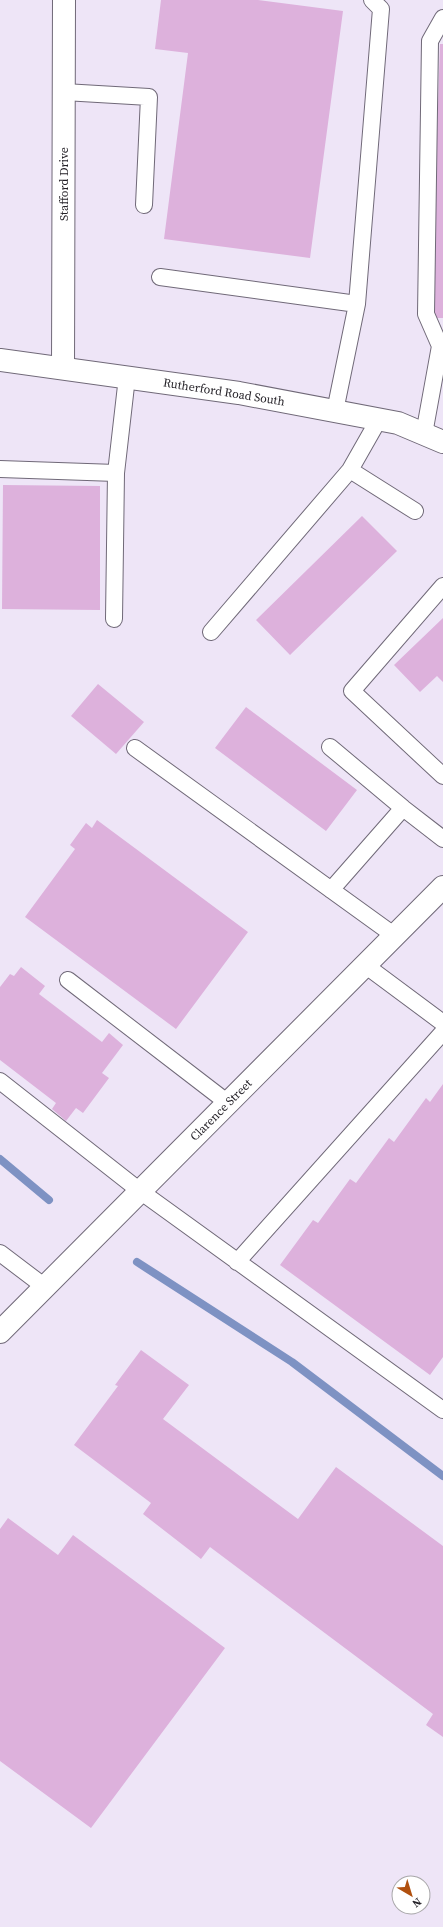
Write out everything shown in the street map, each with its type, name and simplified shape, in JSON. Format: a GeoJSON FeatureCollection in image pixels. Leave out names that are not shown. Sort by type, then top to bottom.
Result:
{"type":"FeatureCollection","features":[{"type":"Feature","properties":{"kind":"street","name":"Stafford Drive"},"geometry":{"type":"LineString","coordinates":[[63,368],[64,0]]}},
{"type":"Feature","properties":{"kind":"street","name":"Rutherford Road South"},"geometry":{"type":"LineString","coordinates":[[0,360],[239,393],[398,423],[434,438]]}},
{"type":"Feature","properties":{"kind":"street","name":"Clarence Street"},"geometry":{"type":"LineString","coordinates":[[0,1332],[443,887]]}},
{"type":"Feature","properties":{"kind":"lane"},"geometry":{"type":"LineString","coordinates":[[335,411],[357,304],[381,9],[372,0]]}},
{"type":"Feature","properties":{"kind":"lane"},"geometry":{"type":"LineString","coordinates":[[434,438],[441,346],[426,314],[430,41],[443,18]]}},
{"type":"Feature","properties":{"kind":"lane"},"geometry":{"type":"LineString","coordinates":[[64,92],[149,98],[144,205]]}},
{"type":"Feature","properties":{"kind":"lane"},"geometry":{"type":"LineString","coordinates":[[160,278],[357,304]]}},
{"type":"Feature","properties":{"kind":"lane"},"geometry":{"type":"LineString","coordinates":[[114,619],[116,473],[127,377]]}},
{"type":"Feature","properties":{"kind":"lane"},"geometry":{"type":"LineString","coordinates":[[211,632],[350,470],[379,419]]}},
{"type":"Feature","properties":{"kind":"lane"},"geometry":{"type":"LineString","coordinates":[[0,469],[116,473]]}},
{"type":"Feature","properties":{"kind":"lane"},"geometry":{"type":"LineString","coordinates":[[350,470],[415,511]]}},
{"type":"Feature","properties":{"kind":"lane"},"geometry":{"type":"LineString","coordinates":[[443,586],[352,691],[443,776]]}},
{"type":"Feature","properties":{"kind":"lane"},"geometry":{"type":"LineString","coordinates":[[330,747],[403,808],[443,839]]}},
{"type":"Feature","properties":{"kind":"lane"},"geometry":{"type":"LineString","coordinates":[[135,748],[395,936]]}},
{"type":"Feature","properties":{"kind":"lane"},"geometry":{"type":"LineString","coordinates":[[331,890],[403,808]]}},
{"type":"Feature","properties":{"kind":"lane"},"geometry":{"type":"LineString","coordinates":[[365,965],[443,1023]]}},
{"type":"Feature","properties":{"kind":"lane"},"geometry":{"type":"LineString","coordinates":[[68,980],[228,1103]]}},
{"type":"Feature","properties":{"kind":"lane"},"geometry":{"type":"LineString","coordinates":[[237,1262],[443,1032]]}},
{"type":"Feature","properties":{"kind":"lane"},"geometry":{"type":"LineString","coordinates":[[0,1081],[140,1191],[443,1410]]}},
{"type":"Feature","properties":{"kind":"lane"},"geometry":{"type":"LineString","coordinates":[[0,1253],[45,1286]]}},
{"type":"Feature","properties":{"kind":"building"},"geometry":{"type":"Polygon","coordinates":[[[161,0],[258,0],[343,11],[310,258],[164,239],[188,53],[155,49],[161,0]]]}},
{"type":"Feature","properties":{"kind":"building"},"geometry":{"type":"Polygon","coordinates":[[[440,44],[443,44],[443,318],[431,318],[440,44]]]}},
{"type":"Feature","properties":{"kind":"building"},"geometry":{"type":"Polygon","coordinates":[[[3,485],[100,486],[100,610],[2,609],[3,485]]]}},
{"type":"Feature","properties":{"kind":"building"},"geometry":{"type":"Polygon","coordinates":[[[362,516],[397,551],[290,655],[256,620],[362,516]]]}},
{"type":"Feature","properties":{"kind":"building"},"geometry":{"type":"Polygon","coordinates":[[[443,618],[443,682],[437,676],[420,692],[394,665],[443,618]]]}},
{"type":"Feature","properties":{"kind":"building"},"geometry":{"type":"Polygon","coordinates":[[[98,684],[144,722],[116,754],[71,716],[98,684]]]}},
{"type":"Feature","properties":{"kind":"building"},"geometry":{"type":"Polygon","coordinates":[[[246,707],[357,790],[326,831],[215,748],[246,707]]]}},
{"type":"Feature","properties":{"kind":"building"},"geometry":{"type":"Polygon","coordinates":[[[97,820],[248,932],[176,1029],[25,917],[75,849],[70,845],[86,823],[92,828],[97,820]]]}},
{"type":"Feature","properties":{"kind":"building"},"geometry":{"type":"Polygon","coordinates":[[[21,967],[45,986],[39,994],[102,1042],[109,1033],[123,1045],[102,1073],[109,1078],[83,1113],[76,1108],[66,1121],[52,1109],[56,1103],[0,1060],[0,987],[10,974],[14,976],[21,967]]]}},
{"type":"Feature","properties":{"kind":"building"},"geometry":{"type":"Polygon","coordinates":[[[443,1084],[443,1357],[430,1375],[280,1265],[313,1220],[318,1223],[350,1179],[356,1183],[389,1138],[394,1142],[426,1098],[430,1102],[443,1084]]]}},
{"type":"Feature","properties":{"kind":"building"},"geometry":{"type":"Polygon","coordinates":[[[141,1350],[189,1385],[163,1419],[298,1519],[336,1467],[443,1546],[443,1737],[426,1725],[433,1714],[210,1547],[201,1559],[143,1514],[151,1503],[74,1445],[118,1386],[115,1385],[141,1350]]]}},
{"type":"Feature","properties":{"kind":"building"},"geometry":{"type":"Polygon","coordinates":[[[8,1518],[58,1555],[73,1535],[225,1648],[91,1828],[0,1761],[0,1529],[8,1518]]]}},
{"type":"Feature","properties":{"kind":"waterway"},"geometry":{"type":"LineString","coordinates":[[0,1159],[49,1200]]}},
{"type":"Feature","properties":{"kind":"waterway"},"geometry":{"type":"LineString","coordinates":[[137,1262],[292,1362],[443,1476]]}}]}
